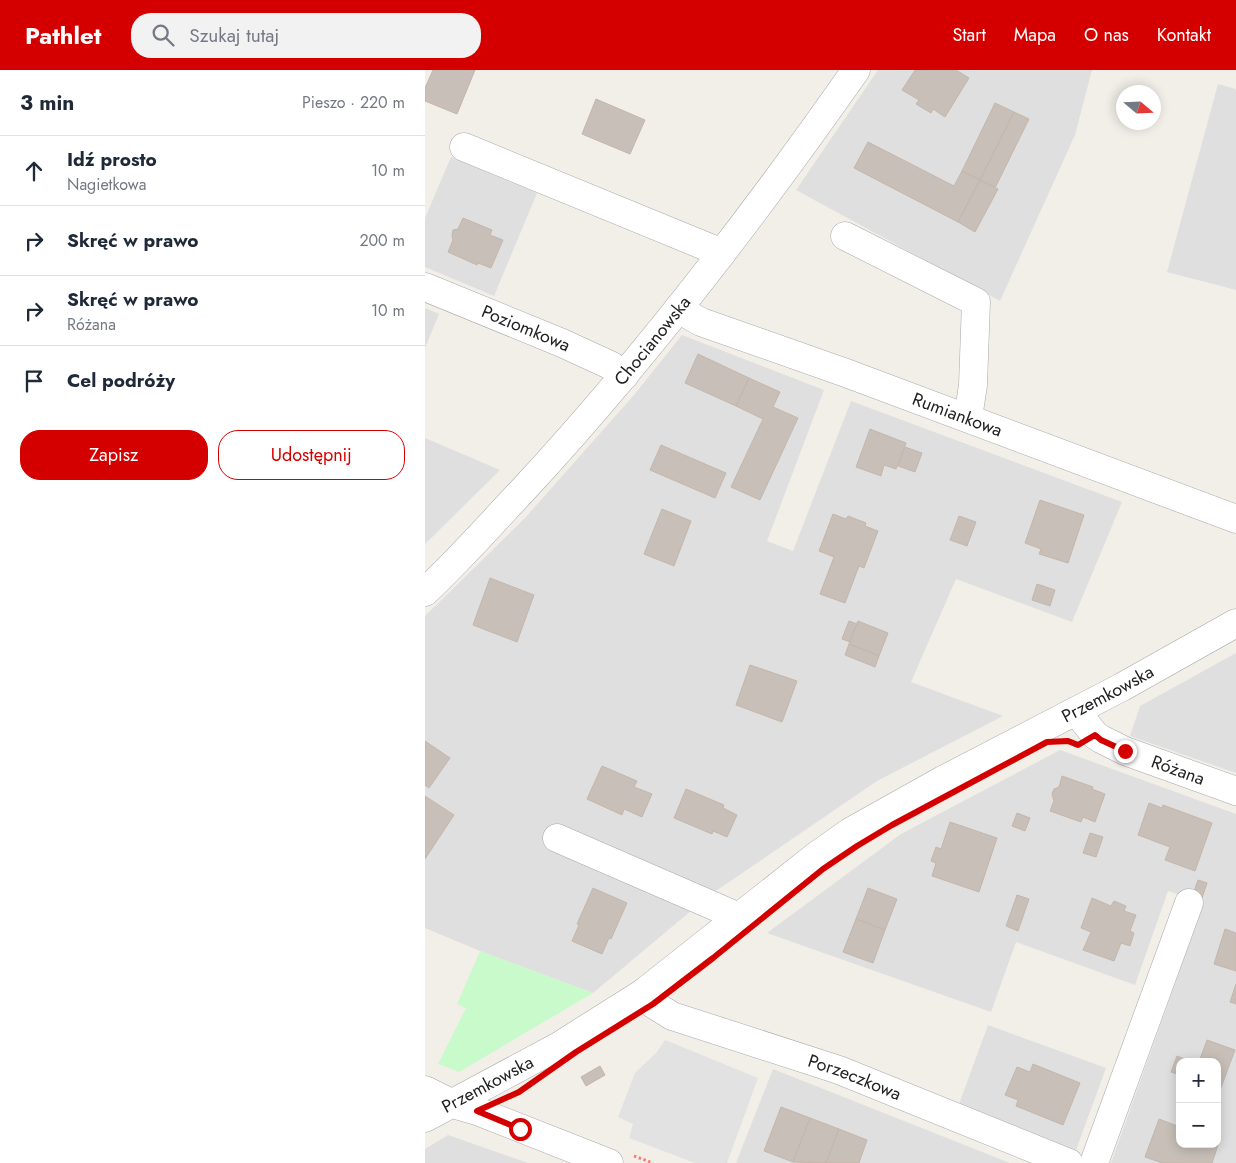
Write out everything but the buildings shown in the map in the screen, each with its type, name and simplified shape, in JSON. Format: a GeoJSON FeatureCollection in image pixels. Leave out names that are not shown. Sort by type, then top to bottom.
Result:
{"type":"FeatureCollection","features":[{"type":"Feature","properties":{"kind":"street","name":"Chocianowska"},"geometry":{"type":"LineString","coordinates":[[425,592],[452,567],[573,436],[624,376],[789,166],[856,70]]}},
{"type":"Feature","properties":{"kind":"street"},"geometry":{"type":"LineString","coordinates":[[464,147],[722,253]]}},
{"type":"Feature","properties":{"kind":"street"},"geometry":{"type":"LineString","coordinates":[[845,236],[976,302],[973,385],[968,418]]}},
{"type":"Feature","properties":{"kind":"street","name":"Poziomkowa"},"geometry":{"type":"LineString","coordinates":[[425,287],[562,343],[612,366],[624,376]]}},
{"type":"Feature","properties":{"kind":"street","name":"Rumiankowa"},"geometry":{"type":"LineString","coordinates":[[678,309],[701,322],[968,418],[1236,519]]}},
{"type":"Feature","properties":{"kind":"street","name":"Przemkowska"},"geometry":{"type":"LineString","coordinates":[[425,1118],[559,1046],[643,993],[850,832],[943,780],[1122,687],[1236,623]]}},
{"type":"Feature","properties":{"kind":"street","name":"Różana"},"geometry":{"type":"LineString","coordinates":[[1076,711],[1101,740],[1125,751],[1236,791]]}},
{"type":"Feature","properties":{"kind":"street"},"geometry":{"type":"LineString","coordinates":[[557,838],[739,917]]}},
{"type":"Feature","properties":{"kind":"street"},"geometry":{"type":"LineString","coordinates":[[1094,1163],[1189,903]]}},
{"type":"Feature","properties":{"kind":"street","name":"Porzeczkowa"},"geometry":{"type":"LineString","coordinates":[[643,993],[653,1004],[673,1016],[839,1070],[1069,1163]]}},
{"type":"Feature","properties":{"kind":"street"},"geometry":{"type":"LineString","coordinates":[[425,1090],[453,1104],[477,1111],[609,1163]]}},
{"type":"Feature","properties":{"kind":"shaded area"},"geometry":{"type":"Polygon","coordinates":[[[878,70],[1092,70],[1075,135],[1000,301],[796,190],[878,70]]]}},
{"type":"Feature","properties":{"kind":"shaded area"},"geometry":{"type":"Polygon","coordinates":[[[1218,84],[1236,89],[1236,290],[1167,272],[1218,84]]]}},
{"type":"Feature","properties":{"kind":"shaded area"},"geometry":{"type":"Polygon","coordinates":[[[451,157],[537,193],[494,296],[425,267],[425,218],[451,157]]]}},
{"type":"Feature","properties":{"kind":"shaded area"},"geometry":{"type":"Polygon","coordinates":[[[425,308],[439,314],[425,348],[425,308]]]}},
{"type":"Feature","properties":{"kind":"shaded area"},"geometry":{"type":"Polygon","coordinates":[[[682,335],[824,390],[767,541],[793,551],[851,401],[1122,502],[1072,622],[956,579],[911,682],[1003,716],[877,781],[710,895],[593,993],[480,951],[425,928],[425,616],[525,518],[634,395],[682,335]]]}},
{"type":"Feature","properties":{"kind":"shaded area"},"geometry":{"type":"Polygon","coordinates":[[[425,438],[500,470],[425,544],[425,438]]]}},
{"type":"Feature","properties":{"kind":"shaded area"},"geometry":{"type":"Polygon","coordinates":[[[1236,653],[1236,773],[1130,736],[1140,706],[1236,653]]]}},
{"type":"Feature","properties":{"kind":"shaded area"},"geometry":{"type":"Polygon","coordinates":[[[1060,750],[1236,814],[1236,1163],[1111,1163],[1204,903],[1168,891],[1135,985],[1016,942],[991,1012],[767,933],[901,834],[1060,750]]]}},
{"type":"Feature","properties":{"kind":"shaded area"},"geometry":{"type":"Polygon","coordinates":[[[988,1025],[1106,1068],[1076,1150],[959,1104],[988,1025]]]}},
{"type":"Feature","properties":{"kind":"shaded area"},"geometry":{"type":"Polygon","coordinates":[[[665,1040],[758,1078],[727,1163],[695,1163],[629,1138],[633,1124],[618,1117],[635,1073],[657,1052],[665,1040]]]}},
{"type":"Feature","properties":{"kind":"shaded area"},"geometry":{"type":"Polygon","coordinates":[[[773,1069],[1010,1163],[736,1163],[773,1069]]]}},
{"type":"Feature","properties":{"kind":"shaded area"},"geometry":{"type":"Polygon","coordinates":[[[448,1135],[528,1163],[425,1163],[425,1149],[448,1135]]]}},
{"type":"Feature","properties":{"kind":"green space"},"geometry":{"type":"Polygon","coordinates":[[[480,951],[593,993],[459,1072],[438,1064],[466,1008],[457,1004],[480,951]]]}},
{"type":"Feature","properties":{"kind":"route"},"geometry":{"type":"LineString","coordinates":[[520,1129],[477,1111],[519,1092],[576,1052],[653,1004],[823,869],[857,846],[892,825],[1047,742],[1068,741],[1078,745],[1095,735],[1101,740],[1125,751]]}}]}
